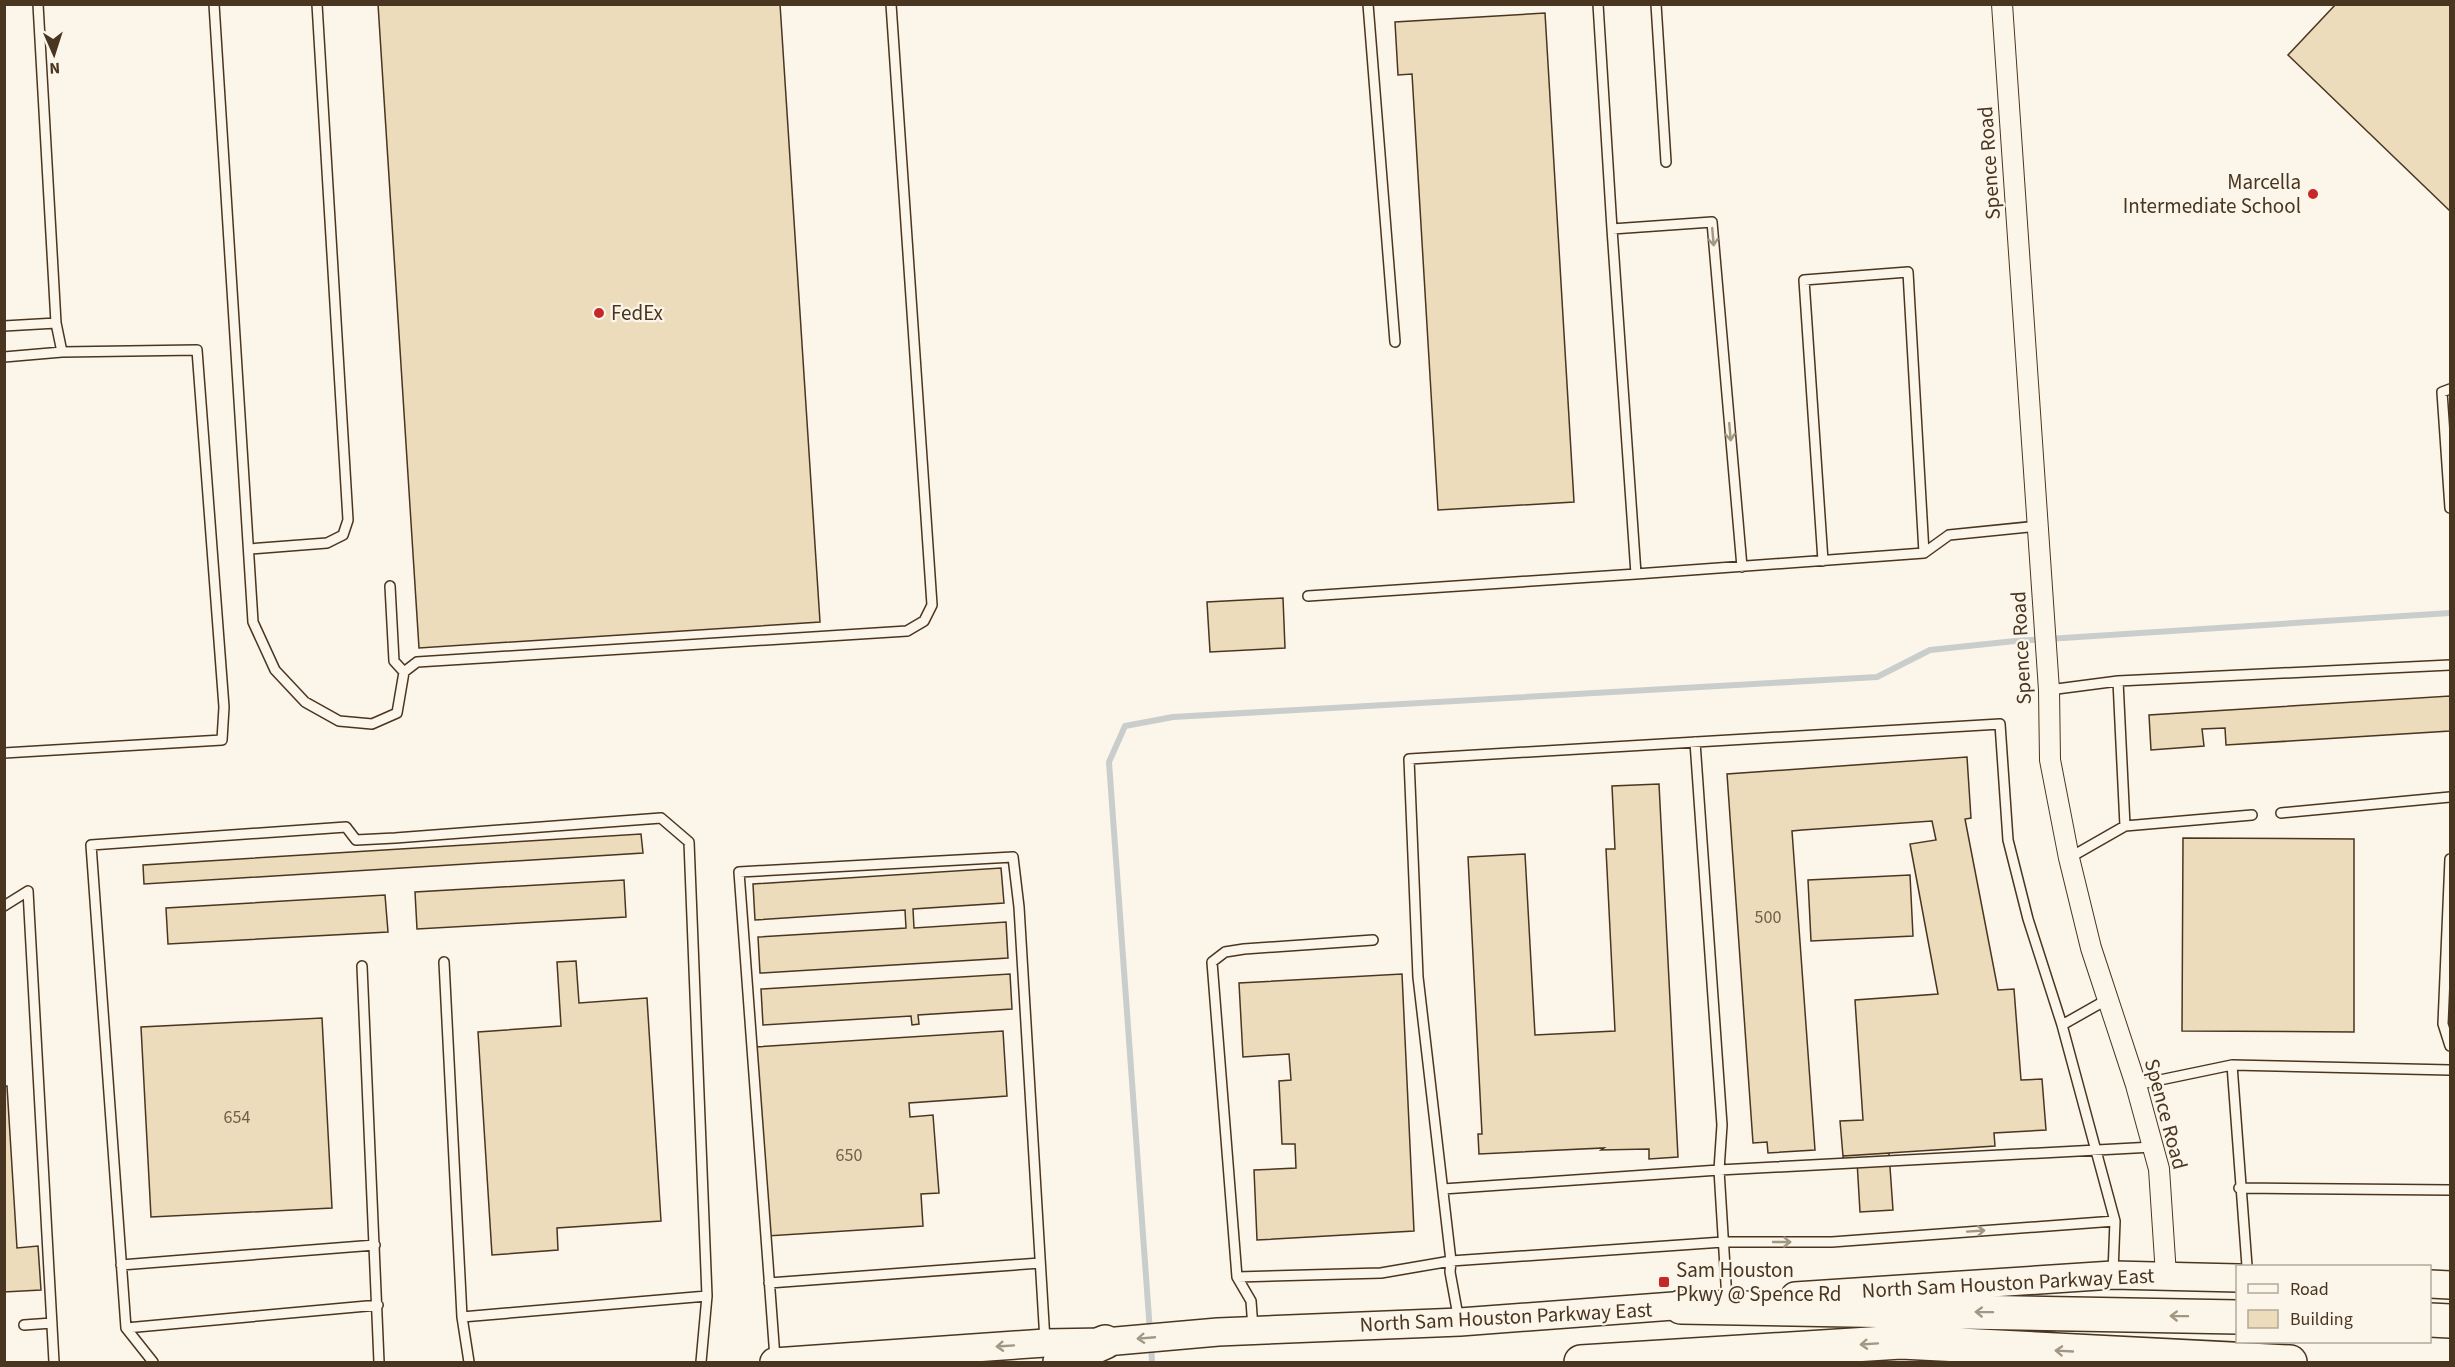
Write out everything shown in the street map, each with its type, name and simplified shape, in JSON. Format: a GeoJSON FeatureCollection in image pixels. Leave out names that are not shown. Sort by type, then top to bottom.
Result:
{"type":"FeatureCollection","features":[{"type":"Feature","properties":{"kind":"highway"},"geometry":{"type":"LineString","coordinates":[[1682,1307],[2236,1317]]}},
{"type":"Feature","properties":{"kind":"highway"},"geometry":{"type":"LineString","coordinates":[[2431,1320],[2451,1321]]}},
{"type":"Feature","properties":{"kind":"highway"},"geometry":{"type":"LineString","coordinates":[[1053,1353],[1106,1342]]}},
{"type":"Feature","properties":{"kind":"highway"},"geometry":{"type":"LineString","coordinates":[[1581,1362],[1901,1342],[2290,1362]]}},
{"type":"Feature","properties":{"kind":"main road","name":"North Sam Houston Parkway East"},"geometry":{"type":"LineString","coordinates":[[1106,1342],[1253,1330],[1460,1322],[1682,1307],[1727,1300],[2113,1275],[2236,1278]]}},
{"type":"Feature","properties":{"kind":"main road"},"geometry":{"type":"LineString","coordinates":[[2431,1284],[2451,1285]]}},
{"type":"Feature","properties":{"kind":"main road"},"geometry":{"type":"LineString","coordinates":[[775,1362],[1053,1353]]}},
{"type":"Feature","properties":{"kind":"street","name":"Spence Road"},"geometry":{"type":"LineString","coordinates":[[2002,4],[2049,690],[2050,760],[2069,858],[2091,948],[2136,1085],[2159,1169],[2166,1275]]}},
{"type":"Feature","properties":{"kind":"lane"},"geometry":{"type":"LineString","coordinates":[[38,4],[56,323],[62,352]]}},
{"type":"Feature","properties":{"kind":"lane"},"geometry":{"type":"LineString","coordinates":[[214,4],[253,622],[274,670],[305,702],[339,721],[372,724],[397,713],[404,672],[417,662],[907,631],[924,621],[932,605],[891,4]]}},
{"type":"Feature","properties":{"kind":"lane"},"geometry":{"type":"LineString","coordinates":[[249,549],[327,543],[343,535],[348,520],[317,4]]}},
{"type":"Feature","properties":{"kind":"lane"},"geometry":{"type":"LineString","coordinates":[[1368,4],[1395,342]]}},
{"type":"Feature","properties":{"kind":"lane"},"geometry":{"type":"LineString","coordinates":[[1598,4],[1636,574]]}},
{"type":"Feature","properties":{"kind":"lane"},"geometry":{"type":"LineString","coordinates":[[1656,4],[1666,162]]}},
{"type":"Feature","properties":{"kind":"lane"},"geometry":{"type":"LineString","coordinates":[[1612,229],[1712,222],[1742,567]]}},
{"type":"Feature","properties":{"kind":"lane"},"geometry":{"type":"LineString","coordinates":[[1823,561],[1804,280],[1908,272],[1924,553]]}},
{"type":"Feature","properties":{"kind":"lane"},"geometry":{"type":"LineString","coordinates":[[4,326],[56,323]]}},
{"type":"Feature","properties":{"kind":"lane"},"geometry":{"type":"LineString","coordinates":[[4,357],[62,352],[197,350],[224,707],[222,740],[4,753]]}},
{"type":"Feature","properties":{"kind":"lane"},"geometry":{"type":"LineString","coordinates":[[2451,389],[2442,392],[2451,508]]}},
{"type":"Feature","properties":{"kind":"lane"},"geometry":{"type":"LineString","coordinates":[[1308,596],[1924,553],[1949,535],[2038,526]]}},
{"type":"Feature","properties":{"kind":"lane"},"geometry":{"type":"LineString","coordinates":[[390,586],[394,661],[404,672]]}},
{"type":"Feature","properties":{"kind":"lane"},"geometry":{"type":"LineString","coordinates":[[2049,690],[2118,681],[2451,665]]}},
{"type":"Feature","properties":{"kind":"lane"},"geometry":{"type":"LineString","coordinates":[[2118,681],[2125,826]]}},
{"type":"Feature","properties":{"kind":"lane"},"geometry":{"type":"LineString","coordinates":[[1460,1322],[1450,1272],[1451,1261],[1418,977],[1409,759],[2000,724],[2008,840],[2028,919],[2062,1024],[2115,1221],[2113,1275]]}},
{"type":"Feature","properties":{"kind":"lane"},"geometry":{"type":"LineString","coordinates":[[1695,742],[1722,1125],[1719,1170],[1727,1300]]}},
{"type":"Feature","properties":{"kind":"lane"},"geometry":{"type":"LineString","coordinates":[[2281,813],[2451,797]]}},
{"type":"Feature","properties":{"kind":"lane"},"geometry":{"type":"LineString","coordinates":[[2069,858],[2125,826],[2252,815]]}},
{"type":"Feature","properties":{"kind":"lane"},"geometry":{"type":"LineString","coordinates":[[153,1362],[126,1328],[91,845],[346,827],[356,840],[661,818],[689,842],[708,1296],[701,1362]]}},
{"type":"Feature","properties":{"kind":"lane"},"geometry":{"type":"LineString","coordinates":[[775,1362],[739,872],[1013,857],[1019,907],[1040,1263],[1053,1353]]}},
{"type":"Feature","properties":{"kind":"lane"},"geometry":{"type":"LineString","coordinates":[[2451,859],[2443,1024],[2451,1046]]}},
{"type":"Feature","properties":{"kind":"lane"},"geometry":{"type":"LineString","coordinates":[[4,906],[28,891],[54,1362]]}},
{"type":"Feature","properties":{"kind":"lane"},"geometry":{"type":"LineString","coordinates":[[1253,1330],[1251,1301],[1238,1277],[1212,962],[1225,952],[1244,949],[1373,940]]}},
{"type":"Feature","properties":{"kind":"lane"},"geometry":{"type":"LineString","coordinates":[[444,962],[462,1317],[469,1362]]}},
{"type":"Feature","properties":{"kind":"lane"},"geometry":{"type":"LineString","coordinates":[[362,966],[380,1362]]}},
{"type":"Feature","properties":{"kind":"lane"},"geometry":{"type":"LineString","coordinates":[[2062,1024],[2108,999]]}},
{"type":"Feature","properties":{"kind":"lane"},"geometry":{"type":"LineString","coordinates":[[2232,1065],[2239,1188],[2247,1265]]}},
{"type":"Feature","properties":{"kind":"lane"},"geometry":{"type":"LineString","coordinates":[[2136,1085],[2232,1065],[2451,1070]]}},
{"type":"Feature","properties":{"kind":"lane"},"geometry":{"type":"LineString","coordinates":[[1443,1189],[1719,1170],[2153,1147]]}},
{"type":"Feature","properties":{"kind":"lane"},"geometry":{"type":"LineString","coordinates":[[2239,1188],[2451,1190]]}},
{"type":"Feature","properties":{"kind":"lane"},"geometry":{"type":"LineString","coordinates":[[1238,1277],[1381,1273],[1451,1261],[1723,1242],[1832,1242],[2115,1221]]}},
{"type":"Feature","properties":{"kind":"lane"},"geometry":{"type":"LineString","coordinates":[[121,1265],[375,1245]]}},
{"type":"Feature","properties":{"kind":"lane"},"geometry":{"type":"LineString","coordinates":[[769,1284],[1040,1263]]}},
{"type":"Feature","properties":{"kind":"lane"},"geometry":{"type":"LineString","coordinates":[[462,1317],[708,1296]]}},
{"type":"Feature","properties":{"kind":"lane"},"geometry":{"type":"LineString","coordinates":[[126,1328],[378,1305]]}},
{"type":"Feature","properties":{"kind":"lane"},"geometry":{"type":"LineString","coordinates":[[24,1325],[52,1323]]}},
{"type":"Feature","properties":{"kind":"building","name":"FedEx"},"geometry":{"type":"Polygon","coordinates":[[[378,4],[780,4],[820,622],[419,648],[378,4]]]}},
{"type":"Feature","properties":{"kind":"building"},"geometry":{"type":"Polygon","coordinates":[[[2336,4],[2450,4],[2450,211],[2288,55],[2336,4]]]}},
{"type":"Feature","properties":{"kind":"building"},"geometry":{"type":"Polygon","coordinates":[[[1545,13],[1574,502],[1438,510],[1412,74],[1398,75],[1395,22],[1545,13]]]}},
{"type":"Feature","properties":{"kind":"building"},"geometry":{"type":"Polygon","coordinates":[[[1283,598],[1285,648],[1210,652],[1207,602],[1283,598]]]}},
{"type":"Feature","properties":{"kind":"building"},"geometry":{"type":"Polygon","coordinates":[[[2450,696],[2450,731],[2226,745],[2225,728],[2202,729],[2204,746],[2151,750],[2149,715],[2450,696]]]}},
{"type":"Feature","properties":{"kind":"building"},"geometry":{"type":"Polygon","coordinates":[[[1967,757],[1971,818],[1965,819],[1998,990],[2014,989],[2021,1080],[2042,1079],[2046,1130],[1994,1133],[1995,1146],[1843,1156],[1840,1121],[1863,1120],[1855,1000],[1938,994],[1910,844],[1936,840],[1932,821],[1802,830],[1792,831],[1815,1150],[1768,1153],[1767,1142],[1753,1143],[1727,774],[1967,757]]]}},
{"type":"Feature","properties":{"kind":"building"},"geometry":{"type":"Polygon","coordinates":[[[1659,784],[1678,1157],[1649,1159],[1649,1149],[1601,1150],[1604,1148],[1479,1154],[1478,1134],[1482,1134],[1468,857],[1525,854],[1535,1035],[1615,1031],[1606,849],[1615,849],[1612,786],[1659,784]]]}},
{"type":"Feature","properties":{"kind":"building"},"geometry":{"type":"Polygon","coordinates":[[[641,834],[643,853],[144,884],[143,865],[641,834]]]}},
{"type":"Feature","properties":{"kind":"building"},"geometry":{"type":"Polygon","coordinates":[[[2183,838],[2354,839],[2354,1032],[2182,1031],[2183,838]]]}},
{"type":"Feature","properties":{"kind":"building"},"geometry":{"type":"Polygon","coordinates":[[[1001,868],[1004,903],[913,909],[914,928],[1006,922],[1008,958],[760,973],[758,937],[906,928],[905,910],[755,920],[753,884],[1001,868]]]}},
{"type":"Feature","properties":{"kind":"building"},"geometry":{"type":"Polygon","coordinates":[[[1910,875],[1913,936],[1811,941],[1808,880],[1910,875]]]}},
{"type":"Feature","properties":{"kind":"building"},"geometry":{"type":"Polygon","coordinates":[[[624,880],[626,917],[417,929],[415,892],[624,880]]]}},
{"type":"Feature","properties":{"kind":"building"},"geometry":{"type":"Polygon","coordinates":[[[385,895],[388,932],[168,944],[166,908],[385,895]]]}},
{"type":"Feature","properties":{"kind":"building"},"geometry":{"type":"Polygon","coordinates":[[[576,961],[579,1003],[647,998],[661,1221],[557,1228],[558,1250],[492,1255],[478,1032],[561,1026],[557,962],[576,961]]]}},
{"type":"Feature","properties":{"kind":"building"},"geometry":{"type":"Polygon","coordinates":[[[1010,974],[1012,1009],[918,1015],[919,1024],[912,1025],[911,1016],[763,1025],[761,989],[1010,974]]]}},
{"type":"Feature","properties":{"kind":"building"},"geometry":{"type":"Polygon","coordinates":[[[1402,974],[1414,1231],[1257,1240],[1254,1170],[1296,1168],[1295,1144],[1282,1144],[1279,1081],[1291,1080],[1289,1054],[1243,1057],[1239,983],[1402,974]]]}},
{"type":"Feature","properties":{"kind":"building"},"geometry":{"type":"Polygon","coordinates":[[[322,1018],[332,1208],[151,1217],[141,1027],[322,1018]]]}},
{"type":"Feature","properties":{"kind":"building"},"geometry":{"type":"Polygon","coordinates":[[[1003,1031],[1007,1096],[909,1103],[910,1117],[933,1115],[939,1193],[921,1194],[923,1226],[767,1236],[755,1047],[1003,1031]]]}},
{"type":"Feature","properties":{"kind":"building"},"geometry":{"type":"Polygon","coordinates":[[[4,1086],[7,1086],[17,1248],[38,1246],[41,1290],[4,1292],[4,1086]]]}},
{"type":"Feature","properties":{"kind":"building"},"geometry":{"type":"Polygon","coordinates":[[[1889,1153],[1893,1210],[1860,1212],[1857,1161],[1843,1162],[1843,1156],[1889,1153]]]}},
{"type":"Feature","properties":{"kind":"waterway"},"geometry":{"type":"LineString","coordinates":[[1150,1332],[1109,762],[1125,726],[1173,717],[1877,677],[1930,650],[2015,641],[2450,613]]}},
{"type":"Feature","properties":{"kind":"waterway"},"geometry":{"type":"LineString","coordinates":[[1151,1345],[1152,1362]]}},
{"type":"Feature","properties":{"kind":"place","name":"Marcella Intermediate School"},"geometry":{"type":"Point","coordinates":[2313,194]}},
{"type":"Feature","properties":{"kind":"place","name":"FedEx"},"geometry":{"type":"Point","coordinates":[599,313]}},
{"type":"Feature","properties":{"kind":"place","name":"Sam Houston Pkwy @ Spence Rd"},"geometry":{"type":"Point","coordinates":[1664,1282]}}]}
